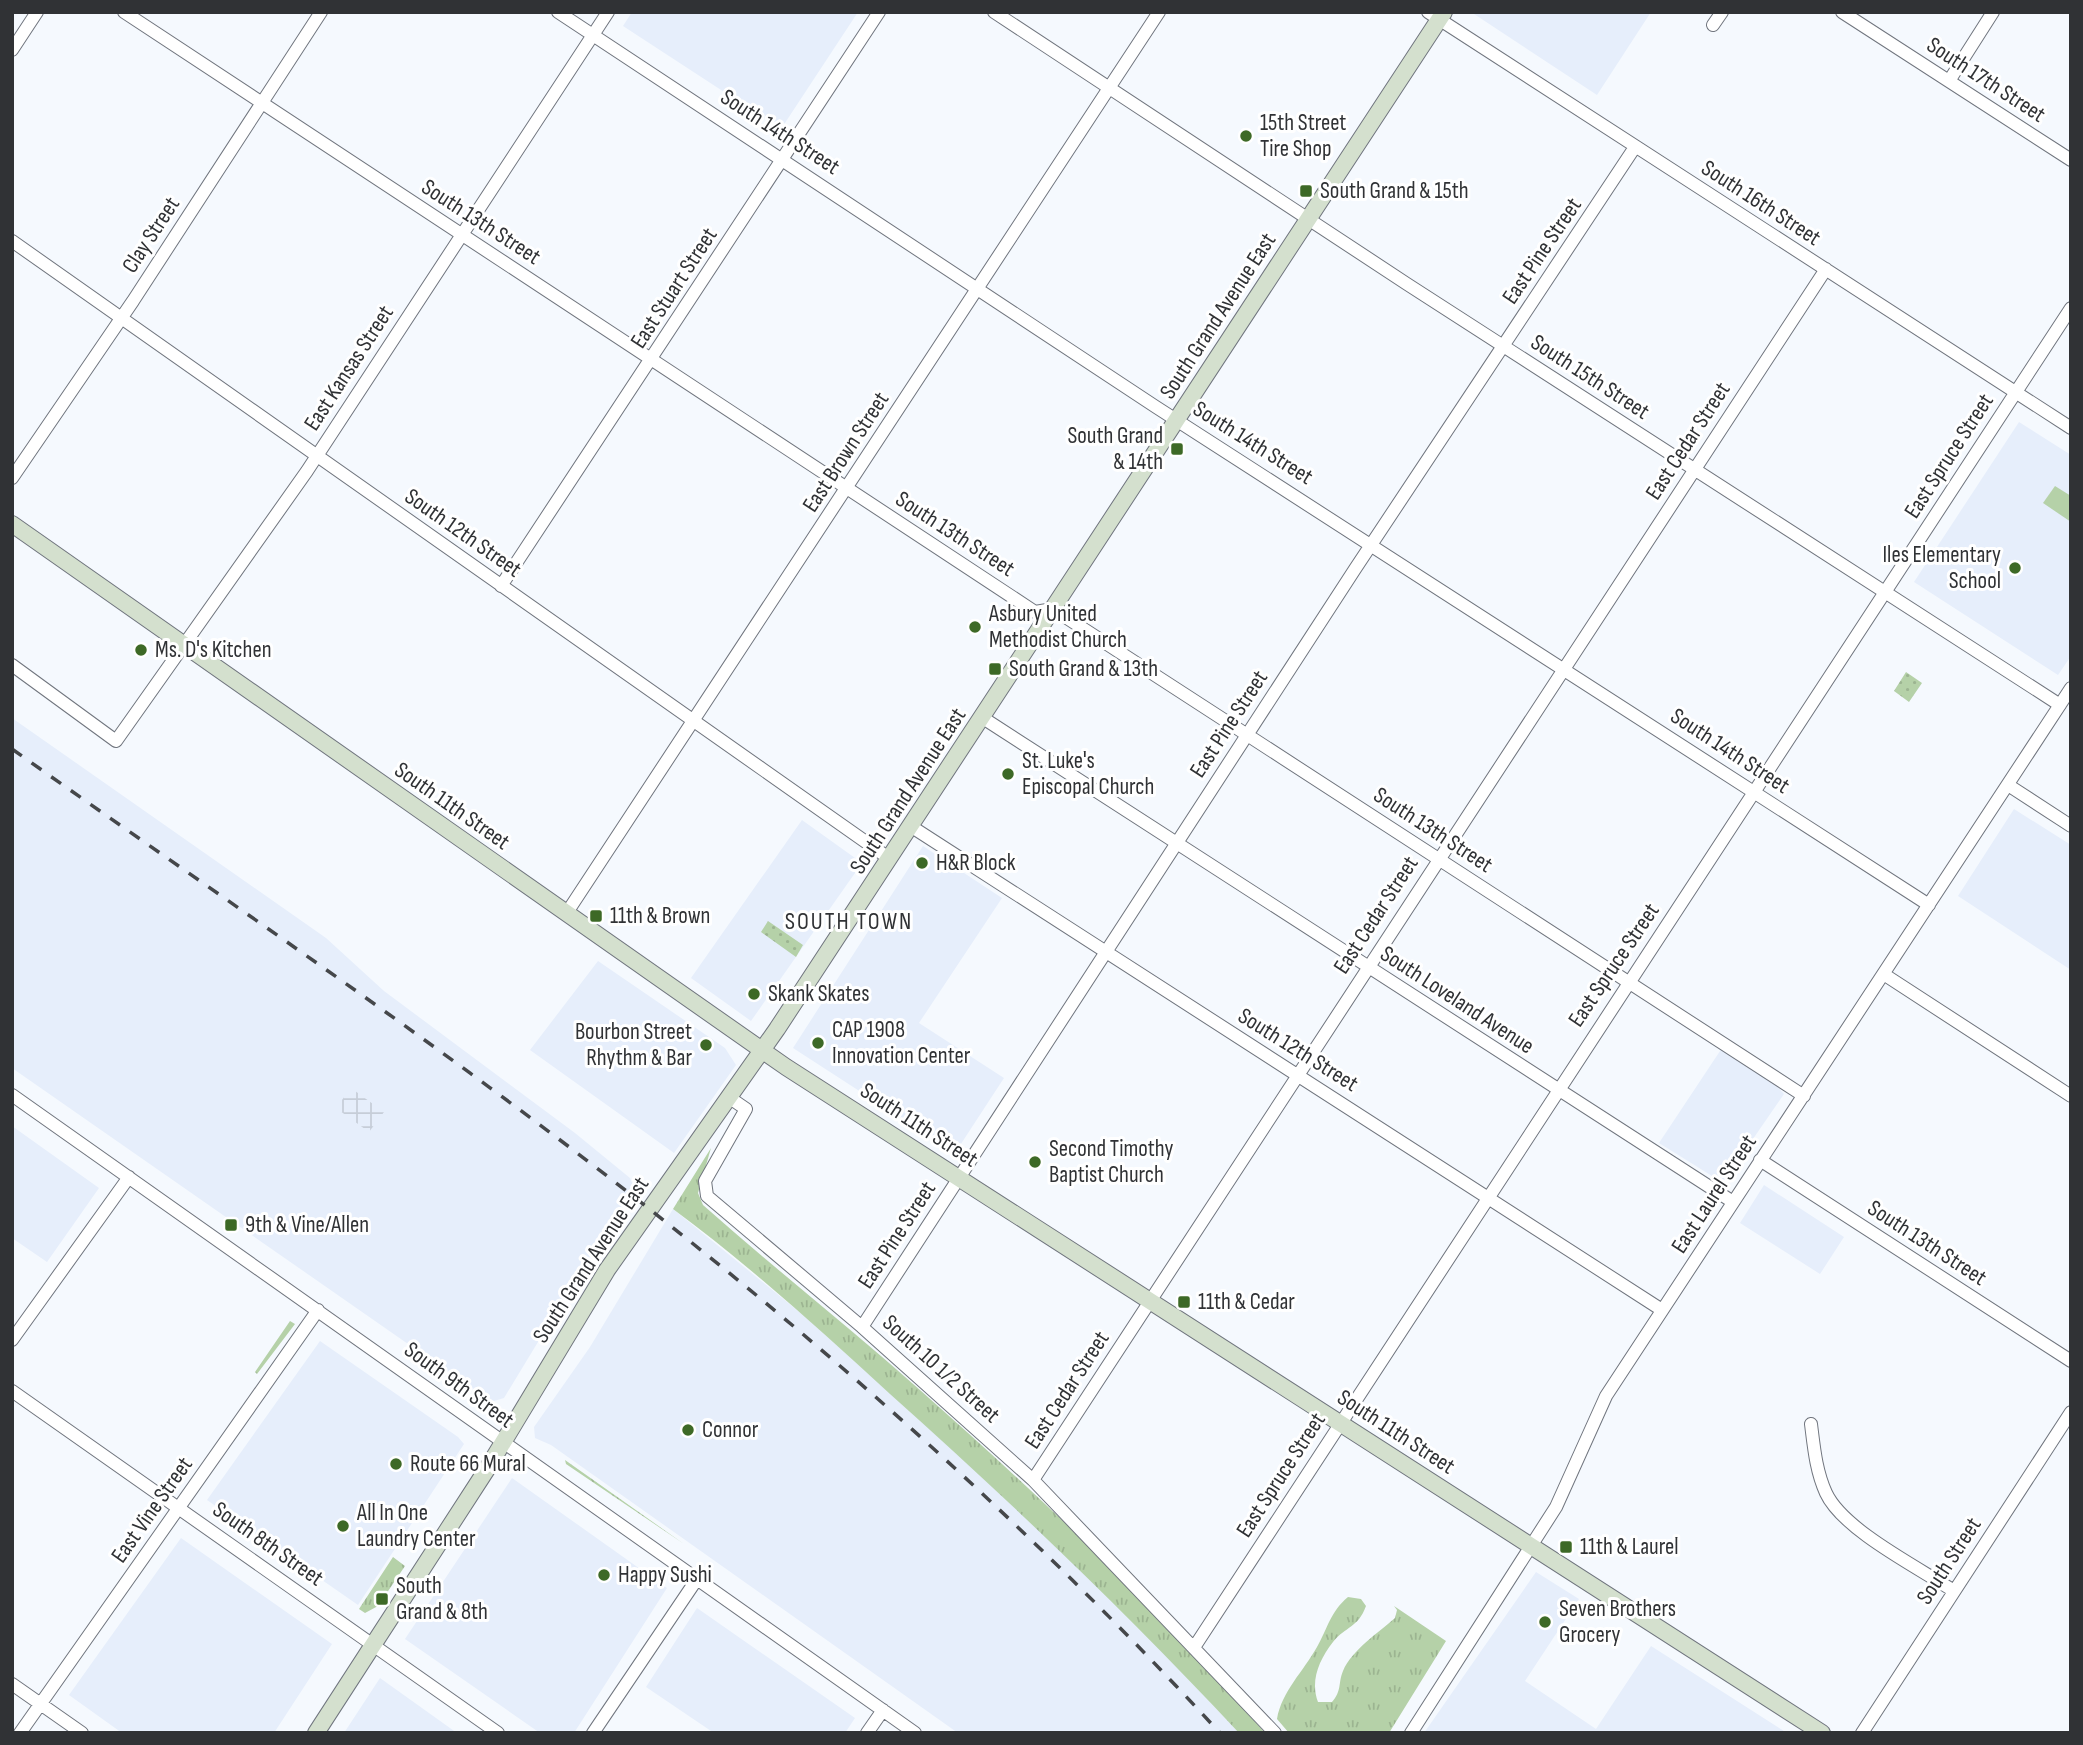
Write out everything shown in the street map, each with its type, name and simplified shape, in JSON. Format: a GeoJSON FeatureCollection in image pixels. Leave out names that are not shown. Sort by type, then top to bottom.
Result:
{"type":"FeatureCollection","features":[{"type":"Feature","properties":{"kind":"street"},"geometry":{"type":"LineString","coordinates":[[12,50],[37,12]]}},
{"type":"Feature","properties":{"kind":"street","name":"South 13th Street"},"geometry":{"type":"LineString","coordinates":[[124,12],[1035,612],[1053,609],[1804,1096]]}},
{"type":"Feature","properties":{"kind":"street","name":"Clay Street"},"geometry":{"type":"LineString","coordinates":[[12,478],[121,319],[321,12]]}},
{"type":"Feature","properties":{"kind":"street","name":"South 14th Street"},"geometry":{"type":"LineString","coordinates":[[558,12],[1177,420],[1929,905]]}},
{"type":"Feature","properties":{"kind":"street","name":"East Kansas Street"},"geometry":{"type":"LineString","coordinates":[[12,665],[116,741],[186,646],[317,456],[608,12]]}},
{"type":"Feature","properties":{"kind":"street","name":"East Stuart Street"},"geometry":{"type":"LineString","coordinates":[[501,586],[879,12]]}},
{"type":"Feature","properties":{"kind":"street","name":"South 15th Street"},"geometry":{"type":"LineString","coordinates":[[994,12],[1308,220],[2060,705]]}},
{"type":"Feature","properties":{"kind":"street","name":"East Brown Street"},"geometry":{"type":"LineString","coordinates":[[566,914],[1159,12]]}},
{"type":"Feature","properties":{"kind":"street"},"geometry":{"type":"LineString","coordinates":[[1713,25],[1722,12]]}},
{"type":"Feature","properties":{"kind":"street","name":"South 17th Street"},"geometry":{"type":"LineString","coordinates":[[1842,12],[2071,160]]}},
{"type":"Feature","properties":{"kind":"street"},"geometry":{"type":"LineString","coordinates":[[1949,81],[1993,12]]}},
{"type":"Feature","properties":{"kind":"street","name":"South 16th Street"},"geometry":{"type":"LineString","coordinates":[[1437,15],[1635,147],[2071,428]]}},
{"type":"Feature","properties":{"kind":"street","name":"South Grand Avenue East"},"geometry":{"type":"LineString","coordinates":[[316,1733],[503,1442],[607,1270],[730,1098],[912,827],[1308,220],[1437,15]]}},
{"type":"Feature","properties":{"kind":"street","name":"East Pine Street"},"geometry":{"type":"LineString","coordinates":[[862,1327],[1372,544],[1635,147]]}},
{"type":"Feature","properties":{"kind":"street","name":"South 12th Street"},"geometry":{"type":"LineString","coordinates":[[12,241],[890,859]]}},
{"type":"Feature","properties":{"kind":"street","name":"East Cedar Street"},"geometry":{"type":"LineString","coordinates":[[1033,1480],[1367,966],[1826,269]]}},
{"type":"Feature","properties":{"kind":"street","name":"East Spruce Street"},"geometry":{"type":"LineString","coordinates":[[1195,1646],[1489,1198],[1628,980],[2071,308]]}},
{"type":"Feature","properties":{"kind":"street","name":"South 11th Street"},"geometry":{"type":"LineString","coordinates":[[12,524],[762,1051],[1822,1733]]}},
{"type":"Feature","properties":{"kind":"street","name":"East Laurel Street"},"geometry":{"type":"LineString","coordinates":[[1411,1733],[1569,1484],[1606,1396],[2071,688]]}},
{"type":"Feature","properties":{"kind":"street","name":"South Loveland Avenue"},"geometry":{"type":"LineString","coordinates":[[983,718],[1733,1202]]}},
{"type":"Feature","properties":{"kind":"street"},"geometry":{"type":"LineString","coordinates":[[2008,785],[2071,826]]}},
{"type":"Feature","properties":{"kind":"street","name":"South 12th Street"},"geometry":{"type":"LineString","coordinates":[[912,827],[1662,1310]]}},
{"type":"Feature","properties":{"kind":"street"},"geometry":{"type":"LineString","coordinates":[[1885,975],[2071,1096]]}},
{"type":"Feature","properties":{"kind":"street","name":"South 9th Street"},"geometry":{"type":"LineString","coordinates":[[12,1095],[915,1733]]}},
{"type":"Feature","properties":{"kind":"street","name":"South 10 1/2 Street"},"geometry":{"type":"LineString","coordinates":[[730,1098],[747,1110],[705,1181],[707,1196],[862,1327],[1033,1480],[1195,1646],[1275,1733]]}},
{"type":"Feature","properties":{"kind":"street","name":"South 13th Street"},"geometry":{"type":"LineString","coordinates":[[1760,1160],[2071,1361]]}},
{"type":"Feature","properties":{"kind":"street"},"geometry":{"type":"LineString","coordinates":[[12,1340],[129,1177]]}},
{"type":"Feature","properties":{"kind":"street","name":"East Vine Street"},"geometry":{"type":"LineString","coordinates":[[20,1733],[318,1310]]}},
{"type":"Feature","properties":{"kind":"street","name":"South 8th Street"},"geometry":{"type":"LineString","coordinates":[[12,1391],[498,1733]]}},
{"type":"Feature","properties":{"kind":"street","name":"South Street"},"geometry":{"type":"LineString","coordinates":[[1861,1733],[2071,1412]]}},
{"type":"Feature","properties":{"kind":"street"},"geometry":{"type":"LineString","coordinates":[[1811,1424],[1818,1472],[1827,1496],[1844,1516],[1864,1533],[1954,1591]]}},
{"type":"Feature","properties":{"kind":"street"},"geometry":{"type":"LineString","coordinates":[[593,1733],[697,1578]]}},
{"type":"Feature","properties":{"kind":"street"},"geometry":{"type":"LineString","coordinates":[[12,1684],[82,1733]]}},
{"type":"Feature","properties":{"kind":"street"},"geometry":{"type":"LineString","coordinates":[[867,1733],[883,1710]]}},
{"type":"Feature","properties":{"kind":"shaded area"},"geometry":{"type":"Polygon","coordinates":[[[632,12],[858,12],[781,129],[623,26],[632,12]]]}},
{"type":"Feature","properties":{"kind":"shaded area"},"geometry":{"type":"Polygon","coordinates":[[[1471,12],[1651,12],[1597,95],[1471,12]]]}},
{"type":"Feature","properties":{"kind":"shaded area"},"geometry":{"type":"Polygon","coordinates":[[[2019,422],[2071,455],[2071,656],[2058,675],[1914,582],[2019,422]]]}},
{"type":"Feature","properties":{"kind":"shaded area"},"geometry":{"type":"Polygon","coordinates":[[[12,718],[326,938],[384,991],[575,1133],[630,1178],[635,1190],[601,1238],[504,1398],[494,1401],[464,1383],[12,1068],[12,718]]]}},
{"type":"Feature","properties":{"kind":"shaded area"},"geometry":{"type":"Polygon","coordinates":[[[2014,809],[2071,845],[2071,970],[1958,896],[2014,809]]]}},
{"type":"Feature","properties":{"kind":"shaded area"},"geometry":{"type":"Polygon","coordinates":[[[802,820],[862,863],[751,1021],[691,978],[802,820]]]}},
{"type":"Feature","properties":{"kind":"shaded area"},"geometry":{"type":"Polygon","coordinates":[[[923,846],[1002,898],[919,1023],[1004,1078],[955,1153],[793,1048],[923,846]]]}},
{"type":"Feature","properties":{"kind":"shaded area"},"geometry":{"type":"Polygon","coordinates":[[[598,961],[725,1048],[736,1065],[674,1153],[530,1050],[598,961]]]}},
{"type":"Feature","properties":{"kind":"shaded area"},"geometry":{"type":"Polygon","coordinates":[[[1722,1048],[1774,1083],[1784,1094],[1724,1181],[1720,1181],[1659,1143],[1722,1048]]]}},
{"type":"Feature","properties":{"kind":"shaded area"},"geometry":{"type":"Polygon","coordinates":[[[351,1088],[384,1112],[369,1132],[336,1108],[351,1088]]]}},
{"type":"Feature","properties":{"kind":"shaded area"},"geometry":{"type":"Polygon","coordinates":[[[12,1126],[99,1188],[47,1262],[12,1238],[12,1126]]]}},
{"type":"Feature","properties":{"kind":"shaded area"},"geometry":{"type":"Polygon","coordinates":[[[1764,1185],[1844,1237],[1820,1274],[1740,1223],[1764,1185]]]}},
{"type":"Feature","properties":{"kind":"shaded area"},"geometry":{"type":"Polygon","coordinates":[[[673,1209],[803,1315],[1011,1502],[1171,1660],[1239,1733],[958,1733],[551,1445],[535,1438],[534,1427],[590,1347],[673,1209]]]}},
{"type":"Feature","properties":{"kind":"shaded area"},"geometry":{"type":"Polygon","coordinates":[[[320,1341],[458,1437],[464,1444],[358,1605],[207,1500],[320,1341]]]}},
{"type":"Feature","properties":{"kind":"shaded area"},"geometry":{"type":"Polygon","coordinates":[[[512,1478],[667,1588],[574,1733],[540,1733],[405,1639],[512,1478]]]}},
{"type":"Feature","properties":{"kind":"shaded area"},"geometry":{"type":"Polygon","coordinates":[[[181,1538],[332,1644],[274,1733],[122,1733],[69,1695],[181,1538]]]}},
{"type":"Feature","properties":{"kind":"shaded area"},"geometry":{"type":"Polygon","coordinates":[[[1536,1572],[1579,1599],[1525,1681],[1596,1729],[1651,1646],[1787,1733],[1424,1733],[1536,1572]]]}},
{"type":"Feature","properties":{"kind":"shaded area"},"geometry":{"type":"Polygon","coordinates":[[[697,1608],[855,1718],[845,1733],[714,1733],[646,1687],[697,1608]]]}},
{"type":"Feature","properties":{"kind":"shaded area"},"geometry":{"type":"Polygon","coordinates":[[[380,1678],[457,1733],[344,1733],[380,1678]]]}},
{"type":"Feature","properties":{"kind":"green space"},"geometry":{"type":"Polygon","coordinates":[[[2055,486],[2071,496],[2071,522],[2043,503],[2055,486]]]}},
{"type":"Feature","properties":{"kind":"green space"},"geometry":{"type":"Polygon","coordinates":[[[1906,672],[1922,683],[1909,702],[1894,691],[1906,672]]]}},
{"type":"Feature","properties":{"kind":"green space"},"geometry":{"type":"Polygon","coordinates":[[[768,921],[803,945],[796,957],[761,932],[768,921]]]}},
{"type":"Feature","properties":{"kind":"green space"},"geometry":{"type":"Polygon","coordinates":[[[711,1148],[698,1193],[703,1205],[920,1390],[1055,1513],[1184,1643],[1265,1733],[1239,1733],[1112,1602],[980,1476],[784,1298],[673,1209],[711,1148]]]}},
{"type":"Feature","properties":{"kind":"green space"},"geometry":{"type":"Polygon","coordinates":[[[290,1321],[295,1324],[257,1374],[255,1372],[290,1321]]]}},
{"type":"Feature","properties":{"kind":"green space"},"geometry":{"type":"Polygon","coordinates":[[[565,1460],[684,1544],[566,1464],[565,1460]]]}},
{"type":"Feature","properties":{"kind":"green space"},"geometry":{"type":"Polygon","coordinates":[[[393,1557],[405,1566],[378,1606],[365,1613],[359,1609],[393,1557]]]}},
{"type":"Feature","properties":{"kind":"green space"},"geometry":{"type":"Polygon","coordinates":[[[1348,1597],[1361,1599],[1366,1606],[1359,1619],[1333,1642],[1324,1656],[1317,1671],[1315,1686],[1318,1702],[1332,1702],[1347,1663],[1366,1642],[1395,1618],[1397,1610],[1394,1606],[1446,1641],[1389,1733],[1289,1733],[1277,1719],[1283,1699],[1317,1647],[1333,1614],[1348,1597]]]}},
{"type":"Feature","properties":{"kind":"railway"},"geometry":{"type":"LineString","coordinates":[[12,749],[507,1100],[740,1282],[883,1404],[1022,1531],[1220,1733]]}},
{"type":"Feature","properties":{"kind":"place","name":"15th Street Tire Shop"},"geometry":{"type":"Point","coordinates":[1246,136]}},
{"type":"Feature","properties":{"kind":"place","name":"South Grand & 15th"},"geometry":{"type":"Point","coordinates":[1306,191]}},
{"type":"Feature","properties":{"kind":"place","name":"South Grand & 14th"},"geometry":{"type":"Point","coordinates":[1177,449]}},
{"type":"Feature","properties":{"kind":"place","name":"Iles Elementary School"},"geometry":{"type":"Point","coordinates":[2015,568]}},
{"type":"Feature","properties":{"kind":"place","name":"Asbury United Methodist Church"},"geometry":{"type":"Point","coordinates":[975,627]}},
{"type":"Feature","properties":{"kind":"place","name":"Ms. D's Kitchen"},"geometry":{"type":"Point","coordinates":[141,650]}},
{"type":"Feature","properties":{"kind":"place","name":"South Grand & 13th"},"geometry":{"type":"Point","coordinates":[995,669]}},
{"type":"Feature","properties":{"kind":"place","name":"St. Luke's Episcopal Church"},"geometry":{"type":"Point","coordinates":[1008,774]}},
{"type":"Feature","properties":{"kind":"place","name":"H&R Block"},"geometry":{"type":"Point","coordinates":[922,863]}},
{"type":"Feature","properties":{"kind":"place","name":"11th & Brown"},"geometry":{"type":"Point","coordinates":[596,916]}},
{"type":"Feature","properties":{"kind":"place","name":"Skank Skates"},"geometry":{"type":"Point","coordinates":[754,994]}},
{"type":"Feature","properties":{"kind":"place","name":"CAP 1908 Innovation Center"},"geometry":{"type":"Point","coordinates":[818,1043]}},
{"type":"Feature","properties":{"kind":"place","name":"Bourbon Street Rhythm & Bar"},"geometry":{"type":"Point","coordinates":[706,1045]}},
{"type":"Feature","properties":{"kind":"place","name":"Second Timothy Baptist Church"},"geometry":{"type":"Point","coordinates":[1035,1162]}},
{"type":"Feature","properties":{"kind":"place","name":"9th & Vine/Allen"},"geometry":{"type":"Point","coordinates":[231,1225]}},
{"type":"Feature","properties":{"kind":"place","name":"11th & Cedar"},"geometry":{"type":"Point","coordinates":[1184,1302]}},
{"type":"Feature","properties":{"kind":"place","name":"Connor"},"geometry":{"type":"Point","coordinates":[688,1430]}},
{"type":"Feature","properties":{"kind":"place","name":"Route 66 Mural"},"geometry":{"type":"Point","coordinates":[396,1464]}},
{"type":"Feature","properties":{"kind":"place","name":"All In One Laundry Center"},"geometry":{"type":"Point","coordinates":[343,1526]}},
{"type":"Feature","properties":{"kind":"place","name":"11th & Laurel"},"geometry":{"type":"Point","coordinates":[1566,1547]}},
{"type":"Feature","properties":{"kind":"place","name":"Happy Sushi"},"geometry":{"type":"Point","coordinates":[604,1575]}},
{"type":"Feature","properties":{"kind":"place","name":"South Grand & 8th"},"geometry":{"type":"Point","coordinates":[382,1599]}},
{"type":"Feature","properties":{"kind":"place","name":"Seven Brothers Grocery"},"geometry":{"type":"Point","coordinates":[1545,1622]}},
{"type":"Feature","properties":{"kind":"district","name":"SOUTH TOWN"},"geometry":{"type":"Point","coordinates":[849,921]}}]}
